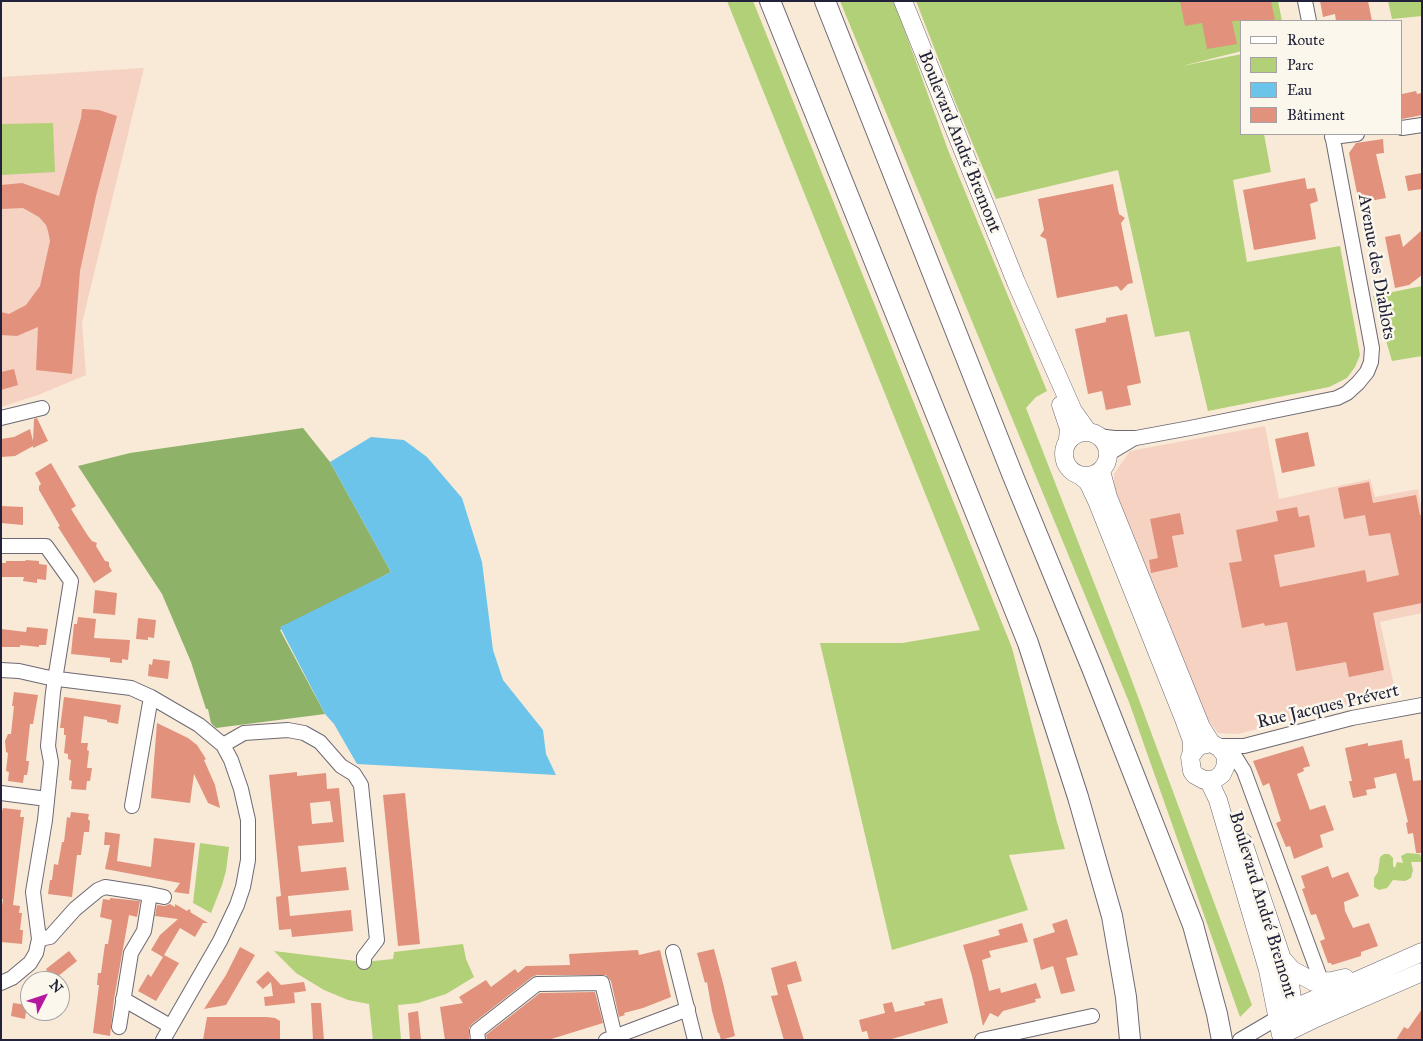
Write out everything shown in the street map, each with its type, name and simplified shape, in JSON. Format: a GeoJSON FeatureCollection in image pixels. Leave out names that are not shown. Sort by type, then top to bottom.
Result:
{"type":"FeatureCollection","features":[{"type":"Feature","properties":{"kind":"highway"},"geometry":{"type":"LineString","coordinates":[[770,1],[1028,643],[1078,797],[1112,916],[1126,997],[1130,1040]]}},
{"type":"Feature","properties":{"kind":"highway"},"geometry":{"type":"LineString","coordinates":[[825,1],[1193,925],[1217,1014],[1222,1040]]}},
{"type":"Feature","properties":{"kind":"main road","name":"Boulevard André Bremont"},"geometry":{"type":"LineString","coordinates":[[903,1],[1016,282],[1064,413],[1069,429],[1068,439]]}},
{"type":"Feature","properties":{"kind":"main road","name":"Boulevard André Bremont"},"geometry":{"type":"LineString","coordinates":[[1016,282],[1073,411],[1093,434]]}},
{"type":"Feature","properties":{"kind":"main road"},"geometry":{"type":"LineString","coordinates":[[1076,434],[1093,434],[1105,442],[1108,460],[1101,471],[1090,476],[1082,476],[1069,470],[1065,464],[1064,449],[1068,439],[1076,434]]}},
{"type":"Feature","properties":{"kind":"main road"},"geometry":{"type":"LineString","coordinates":[[1082,476],[1090,486],[1190,735],[1192,752],[1189,762],[1192,771],[1199,778],[1209,780],[1218,778],[1232,760],[1214,744],[1201,727],[1108,496],[1101,471]]}},
{"type":"Feature","properties":{"kind":"main road"},"geometry":{"type":"LineString","coordinates":[[1192,752],[1202,744],[1214,744]]}},
{"type":"Feature","properties":{"kind":"main road","name":"Boulevard André Bremont"},"geometry":{"type":"LineString","coordinates":[[1232,760],[1224,779],[1228,798],[1290,983],[1286,1013],[1288,1037]]}},
{"type":"Feature","properties":{"kind":"main road","name":"Boulevard André Bremont"},"geometry":{"type":"LineString","coordinates":[[1209,780],[1218,800],[1270,979],[1286,1013]]}},
{"type":"Feature","properties":{"kind":"main road"},"geometry":{"type":"LineString","coordinates":[[1286,1013],[1422,952]]}},
{"type":"Feature","properties":{"kind":"main road"},"geometry":{"type":"LineString","coordinates":[[1281,956],[1292,970],[1301,976],[1314,982],[1322,983],[1389,966]]}},
{"type":"Feature","properties":{"kind":"main road"},"geometry":{"type":"LineString","coordinates":[[1288,1037],[1315,1019],[1422,972]]}},
{"type":"Feature","properties":{"kind":"street"},"geometry":{"type":"LineString","coordinates":[[1305,1],[1309,20]]}},
{"type":"Feature","properties":{"kind":"street"},"geometry":{"type":"LineString","coordinates":[[1403,128],[1422,125]]}},
{"type":"Feature","properties":{"kind":"street","name":"Avenue des Diablots"},"geometry":{"type":"LineString","coordinates":[[1093,434],[1119,439],[1136,438],[1337,398],[1347,393],[1367,372],[1371,362],[1372,348],[1332,135]]}},
{"type":"Feature","properties":{"kind":"street"},"geometry":{"type":"LineString","coordinates":[[1,418],[42,408]]}},
{"type":"Feature","properties":{"kind":"street","name":"Avenue des Diablots"},"geometry":{"type":"LineString","coordinates":[[1108,454],[1136,438]]}},
{"type":"Feature","properties":{"kind":"street"},"geometry":{"type":"LineString","coordinates":[[1,546],[46,546],[71,581],[55,679],[48,746],[51,762],[34,892],[39,939],[36,953],[30,963],[12,978],[1,983]]}},
{"type":"Feature","properties":{"kind":"street"},"geometry":{"type":"LineString","coordinates":[[1,670],[55,679],[131,688],[199,724],[223,745],[231,760],[248,820],[248,860],[243,887],[224,933],[163,1040]]}},
{"type":"Feature","properties":{"kind":"street"},"geometry":{"type":"LineString","coordinates":[[132,806],[151,697]]}},
{"type":"Feature","properties":{"kind":"street","name":"Rue Jacques Prévert"},"geometry":{"type":"LineString","coordinates":[[1232,760],[1344,720],[1422,705]]}},
{"type":"Feature","properties":{"kind":"street"},"geometry":{"type":"LineString","coordinates":[[223,745],[244,733],[288,730],[304,733],[320,742],[341,766],[354,774],[361,785],[377,940],[364,957],[364,962]]}},
{"type":"Feature","properties":{"kind":"street"},"geometry":{"type":"LineString","coordinates":[[1232,760],[1244,771],[1322,983]]}},
{"type":"Feature","properties":{"kind":"street"},"geometry":{"type":"LineString","coordinates":[[1,793],[47,799]]}},
{"type":"Feature","properties":{"kind":"street"},"geometry":{"type":"LineString","coordinates":[[39,939],[50,937],[75,908],[98,890],[105,887],[164,898]]}},
{"type":"Feature","properties":{"kind":"street"},"geometry":{"type":"LineString","coordinates":[[119,1027],[131,954],[144,931],[150,894]]}},
{"type":"Feature","properties":{"kind":"street"},"geometry":{"type":"LineString","coordinates":[[673,952],[695,1040]]}},
{"type":"Feature","properties":{"kind":"street"},"geometry":{"type":"LineString","coordinates":[[478,1040],[477,1030],[537,984],[602,983],[611,1038],[688,1009]]}},
{"type":"Feature","properties":{"kind":"street"},"geometry":{"type":"LineString","coordinates":[[123,999],[170,1026]]}},
{"type":"Feature","properties":{"kind":"street"},"geometry":{"type":"LineString","coordinates":[[1240,1040],[1286,1013]]}},
{"type":"Feature","properties":{"kind":"street"},"geometry":{"type":"LineString","coordinates":[[982,1040],[1092,1016]]}},
{"type":"Feature","properties":{"kind":"shaded area"},"geometry":{"type":"Polygon","coordinates":[[[144,68],[82,323],[86,375],[38,395],[1,407],[1,77],[144,68]]]}},
{"type":"Feature","properties":{"kind":"shaded area"},"geometry":{"type":"Polygon","coordinates":[[[1265,426],[1279,499],[1370,479],[1375,497],[1418,489],[1422,511],[1422,613],[1380,622],[1396,694],[1238,734],[1218,733],[1205,716],[1196,696],[1114,488],[1114,474],[1130,451],[1265,426]]]}},
{"type":"Feature","properties":{"kind":"green space"},"geometry":{"type":"Polygon","coordinates":[[[727,1],[753,1],[1012,648],[1065,849],[1009,855],[1028,910],[892,950],[820,643],[902,643],[980,630],[727,1]]]}},
{"type":"Feature","properties":{"kind":"green space"},"geometry":{"type":"Polygon","coordinates":[[[840,1],[894,1],[948,150],[1047,391],[1036,397],[1026,408],[1128,670],[1252,1005],[1240,1017],[1129,702],[840,1]]]}},
{"type":"Feature","properties":{"kind":"green space"},"geometry":{"type":"Polygon","coordinates":[[[916,1],[1278,1],[1282,20],[1240,20],[1240,52],[1182,66],[1240,54],[1240,135],[1264,135],[1271,172],[1233,180],[1247,262],[1340,246],[1360,355],[1355,367],[1347,378],[1329,387],[1208,411],[1189,331],[1155,337],[1118,170],[996,199],[916,1]]]}},
{"type":"Feature","properties":{"kind":"green space"},"geometry":{"type":"Polygon","coordinates":[[[1388,1],[1422,1],[1422,16],[1392,19],[1388,1]]]}},
{"type":"Feature","properties":{"kind":"green space"},"geometry":{"type":"Polygon","coordinates":[[[53,123],[55,172],[1,175],[1,124],[53,123]]]}},
{"type":"Feature","properties":{"kind":"green space"},"geometry":{"type":"Polygon","coordinates":[[[1422,286],[1422,356],[1392,361],[1373,296],[1422,286]]]}},
{"type":"Feature","properties":{"kind":"green space"},"geometry":{"type":"Polygon","coordinates":[[[303,428],[330,462],[391,572],[280,630],[325,714],[216,728],[211,723],[208,709],[206,709],[191,662],[162,594],[78,466],[130,453],[303,428]]]}},
{"type":"Feature","properties":{"kind":"green space"},"geometry":{"type":"Polygon","coordinates":[[[200,843],[229,847],[226,871],[211,913],[193,903],[200,843]]]}},
{"type":"Feature","properties":{"kind":"green space"},"geometry":{"type":"Polygon","coordinates":[[[1407,853],[1420,854],[1422,862],[1411,862],[1413,870],[1411,878],[1405,881],[1393,880],[1387,888],[1379,890],[1374,887],[1374,878],[1378,872],[1380,857],[1384,854],[1389,854],[1393,858],[1393,866],[1395,868],[1397,862],[1403,863],[1401,856],[1407,853]]]}},
{"type":"Feature","properties":{"kind":"green space"},"geometry":{"type":"Polygon","coordinates":[[[463,944],[466,959],[474,977],[446,994],[418,1003],[398,1005],[401,1040],[373,1040],[369,1004],[348,1000],[324,990],[296,973],[274,951],[364,962],[393,959],[394,952],[463,944]]]}},
{"type":"Feature","properties":{"kind":"water"},"geometry":{"type":"Polygon","coordinates":[[[371,437],[404,440],[427,457],[462,498],[482,562],[493,650],[503,680],[543,730],[546,754],[556,775],[357,764],[334,724],[325,714],[280,627],[391,572],[330,462],[371,437]]]}},
{"type":"Feature","properties":{"kind":"building"},"geometry":{"type":"Polygon","coordinates":[[[1180,1],[1271,1],[1275,20],[1232,21],[1237,44],[1207,49],[1202,23],[1185,26],[1180,1]]]}},
{"type":"Feature","properties":{"kind":"building"},"geometry":{"type":"Polygon","coordinates":[[[1320,1],[1368,1],[1372,20],[1336,20],[1335,14],[1323,17],[1320,1]]]}},
{"type":"Feature","properties":{"kind":"building"},"geometry":{"type":"Polygon","coordinates":[[[1416,91],[1417,94],[1422,93],[1422,115],[1403,119],[1403,94],[1416,91]]]}},
{"type":"Feature","properties":{"kind":"building"},"geometry":{"type":"Polygon","coordinates":[[[82,109],[99,110],[117,116],[96,196],[80,271],[72,374],[36,370],[38,327],[17,336],[1,335],[1,312],[9,314],[26,305],[40,286],[50,241],[46,225],[39,217],[23,208],[1,209],[1,185],[22,183],[59,196],[82,109]]]}},
{"type":"Feature","properties":{"kind":"building"},"geometry":{"type":"Polygon","coordinates":[[[1383,139],[1384,153],[1376,154],[1386,198],[1359,203],[1349,153],[1356,143],[1383,139]]]}},
{"type":"Feature","properties":{"kind":"building"},"geometry":{"type":"Polygon","coordinates":[[[1422,173],[1422,189],[1408,191],[1405,176],[1422,173]]]}},
{"type":"Feature","properties":{"kind":"building"},"geometry":{"type":"Polygon","coordinates":[[[1305,178],[1307,189],[1315,188],[1318,201],[1310,204],[1316,239],[1254,250],[1243,190],[1305,178]]]}},
{"type":"Feature","properties":{"kind":"building"},"geometry":{"type":"Polygon","coordinates":[[[1113,184],[1119,214],[1125,218],[1121,223],[1133,283],[1128,284],[1121,291],[1117,286],[1057,298],[1046,239],[1040,236],[1044,230],[1038,199],[1113,184]]]}},
{"type":"Feature","properties":{"kind":"building"},"geometry":{"type":"Polygon","coordinates":[[[1422,230],[1422,275],[1409,285],[1395,288],[1385,237],[1400,234],[1403,247],[1422,230]]]}},
{"type":"Feature","properties":{"kind":"building"},"geometry":{"type":"Polygon","coordinates":[[[1127,314],[1141,383],[1127,386],[1131,405],[1106,410],[1102,391],[1088,394],[1075,329],[1106,322],[1106,318],[1127,314]]]}},
{"type":"Feature","properties":{"kind":"building"},"geometry":{"type":"Polygon","coordinates":[[[14,369],[18,385],[1,390],[1,372],[14,369]]]}},
{"type":"Feature","properties":{"kind":"building"},"geometry":{"type":"Polygon","coordinates":[[[37,418],[48,441],[33,448],[33,446],[15,456],[1,457],[1,439],[14,437],[30,429],[33,441],[34,419],[37,418]]]}},
{"type":"Feature","properties":{"kind":"building"},"geometry":{"type":"Polygon","coordinates":[[[1308,432],[1315,466],[1282,473],[1275,439],[1308,432]]]}},
{"type":"Feature","properties":{"kind":"building"},"geometry":{"type":"Polygon","coordinates":[[[51,463],[76,506],[71,509],[88,536],[97,543],[96,546],[105,561],[109,562],[112,571],[94,583],[58,527],[60,526],[39,490],[41,484],[35,473],[51,463]]]}},
{"type":"Feature","properties":{"kind":"building"},"geometry":{"type":"Polygon","coordinates":[[[1369,482],[1373,503],[1416,495],[1420,515],[1422,515],[1422,603],[1373,613],[1384,670],[1349,677],[1346,662],[1296,671],[1287,622],[1265,626],[1264,623],[1242,628],[1229,563],[1242,561],[1236,530],[1278,521],[1276,511],[1297,507],[1299,517],[1309,515],[1315,547],[1274,555],[1280,587],[1365,570],[1367,582],[1399,575],[1390,533],[1369,536],[1365,515],[1344,519],[1338,488],[1369,482]]]}},
{"type":"Feature","properties":{"kind":"building"},"geometry":{"type":"Polygon","coordinates":[[[1,506],[23,507],[23,525],[1,523],[1,506]]]}},
{"type":"Feature","properties":{"kind":"building"},"geometry":{"type":"Polygon","coordinates":[[[1180,513],[1184,534],[1172,536],[1178,567],[1151,573],[1149,560],[1158,558],[1150,519],[1180,513]]]}},
{"type":"Feature","properties":{"kind":"building"},"geometry":{"type":"Polygon","coordinates":[[[26,560],[39,561],[39,564],[47,565],[46,580],[37,579],[37,583],[23,581],[24,577],[1,577],[1,563],[26,560]]]}},
{"type":"Feature","properties":{"kind":"building"},"geometry":{"type":"Polygon","coordinates":[[[95,590],[117,593],[115,615],[93,613],[95,590]]]}},
{"type":"Feature","properties":{"kind":"building"},"geometry":{"type":"Polygon","coordinates":[[[78,617],[96,619],[94,638],[130,640],[128,660],[122,659],[122,663],[110,662],[110,658],[71,654],[74,624],[77,624],[78,617]]]}},
{"type":"Feature","properties":{"kind":"building"},"geometry":{"type":"Polygon","coordinates":[[[138,618],[156,620],[154,638],[148,637],[148,640],[136,639],[138,618]]]}},
{"type":"Feature","properties":{"kind":"building"},"geometry":{"type":"Polygon","coordinates":[[[27,627],[48,629],[46,645],[39,645],[39,647],[20,645],[20,647],[1,647],[1,629],[26,632],[27,627]]]}},
{"type":"Feature","properties":{"kind":"building"},"geometry":{"type":"Polygon","coordinates":[[[153,659],[170,661],[168,679],[148,676],[149,664],[152,665],[153,659]]]}},
{"type":"Feature","properties":{"kind":"building"},"geometry":{"type":"Polygon","coordinates":[[[14,692],[38,695],[33,724],[30,724],[26,761],[29,761],[28,770],[27,775],[24,775],[23,783],[8,781],[9,772],[6,771],[8,753],[6,752],[5,741],[8,734],[11,734],[14,692]]]}},
{"type":"Feature","properties":{"kind":"building"},"geometry":{"type":"Polygon","coordinates":[[[64,697],[121,705],[118,724],[84,716],[81,743],[88,743],[87,768],[92,768],[86,790],[71,789],[72,781],[69,780],[71,760],[68,759],[68,754],[64,753],[66,735],[64,735],[64,728],[60,728],[64,697]]]}},
{"type":"Feature","properties":{"kind":"building"},"geometry":{"type":"Polygon","coordinates":[[[157,723],[188,738],[197,745],[206,759],[204,760],[215,785],[220,808],[208,803],[194,774],[190,803],[151,798],[157,723]]]}},
{"type":"Feature","properties":{"kind":"building"},"geometry":{"type":"Polygon","coordinates":[[[1402,740],[1405,759],[1409,758],[1413,781],[1422,780],[1422,853],[1416,853],[1413,833],[1408,834],[1406,823],[1408,822],[1396,773],[1374,778],[1376,788],[1366,790],[1367,795],[1353,798],[1349,781],[1352,781],[1345,748],[1368,743],[1368,746],[1402,740]]]}},
{"type":"Feature","properties":{"kind":"building"},"geometry":{"type":"Polygon","coordinates":[[[1303,746],[1310,766],[1303,768],[1304,771],[1297,774],[1310,810],[1325,805],[1334,830],[1320,835],[1323,847],[1294,859],[1290,846],[1286,847],[1276,823],[1281,821],[1269,783],[1263,786],[1253,761],[1303,746]]]}},
{"type":"Feature","properties":{"kind":"building"},"geometry":{"type":"Polygon","coordinates":[[[297,772],[297,776],[326,773],[327,789],[339,788],[344,842],[298,846],[301,872],[346,867],[349,890],[288,896],[290,916],[351,910],[353,931],[292,937],[291,929],[279,930],[276,897],[281,896],[269,775],[297,772]],[[330,801],[310,803],[312,824],[333,822],[330,801]]]}},
{"type":"Feature","properties":{"kind":"building"},"geometry":{"type":"Polygon","coordinates":[[[405,793],[420,944],[398,946],[383,795],[405,793]]]}},
{"type":"Feature","properties":{"kind":"building"},"geometry":{"type":"Polygon","coordinates":[[[3,808],[21,810],[20,817],[24,817],[13,905],[20,906],[19,913],[22,913],[20,930],[23,930],[22,944],[1,942],[3,899],[1,899],[1,815],[3,808]]]}},
{"type":"Feature","properties":{"kind":"building"},"geometry":{"type":"Polygon","coordinates":[[[71,812],[89,814],[88,819],[90,821],[89,832],[84,832],[81,855],[77,855],[72,897],[48,894],[54,864],[58,865],[62,842],[64,842],[67,817],[70,818],[71,812]]]}},
{"type":"Feature","properties":{"kind":"building"},"geometry":{"type":"Polygon","coordinates":[[[105,832],[120,834],[117,861],[151,867],[154,838],[195,843],[189,894],[174,892],[180,883],[105,869],[110,845],[104,845],[105,832]]]}},
{"type":"Feature","properties":{"kind":"building"},"geometry":{"type":"Polygon","coordinates":[[[1328,866],[1332,878],[1348,872],[1359,896],[1344,902],[1345,911],[1353,928],[1369,923],[1378,946],[1361,952],[1361,956],[1332,965],[1328,963],[1320,941],[1325,939],[1316,914],[1311,915],[1302,889],[1305,888],[1301,876],[1328,866]]]}},
{"type":"Feature","properties":{"kind":"building"},"geometry":{"type":"Polygon","coordinates":[[[110,898],[140,901],[137,917],[129,915],[114,999],[110,1036],[93,1033],[99,985],[97,985],[98,973],[101,973],[105,944],[108,944],[112,920],[100,917],[103,899],[110,900],[110,898]]]}},
{"type":"Feature","properties":{"kind":"building"},"geometry":{"type":"Polygon","coordinates":[[[170,904],[175,907],[175,904],[187,911],[189,909],[190,912],[208,923],[203,923],[195,937],[180,928],[164,955],[179,963],[156,1001],[138,991],[148,974],[151,977],[163,957],[151,950],[160,935],[178,919],[155,916],[157,905],[165,906],[170,904]]]}},
{"type":"Feature","properties":{"kind":"building"},"geometry":{"type":"Polygon","coordinates":[[[1067,919],[1078,955],[1066,958],[1075,991],[1061,994],[1053,966],[1041,970],[1033,939],[1055,932],[1052,924],[1067,919]]]}},
{"type":"Feature","properties":{"kind":"building"},"geometry":{"type":"Polygon","coordinates":[[[1022,923],[1028,942],[989,951],[991,957],[982,960],[989,991],[1000,988],[1001,993],[1036,983],[1041,998],[1035,999],[1036,1002],[1003,1011],[998,1017],[990,1013],[983,1026],[963,945],[1000,935],[998,930],[1022,923]]]}},
{"type":"Feature","properties":{"kind":"building"},"geometry":{"type":"Polygon","coordinates":[[[240,947],[255,955],[226,1005],[204,1009],[226,975],[240,947]]]}},
{"type":"Feature","properties":{"kind":"building"},"geometry":{"type":"Polygon","coordinates":[[[714,949],[735,1036],[721,1040],[712,1011],[707,982],[705,983],[697,953],[714,949]]]}},
{"type":"Feature","properties":{"kind":"building"},"geometry":{"type":"Polygon","coordinates":[[[638,950],[639,955],[660,950],[671,997],[624,1013],[625,1015],[619,1017],[611,981],[606,975],[537,975],[472,1024],[469,1028],[469,1040],[445,1040],[440,1007],[463,1003],[459,997],[486,980],[491,987],[515,969],[518,973],[526,966],[570,965],[569,954],[638,950]]]}},
{"type":"Feature","properties":{"kind":"building"},"geometry":{"type":"Polygon","coordinates":[[[69,951],[77,961],[64,971],[47,971],[46,969],[69,951]]]}},
{"type":"Feature","properties":{"kind":"building"},"geometry":{"type":"Polygon","coordinates":[[[796,961],[802,981],[787,985],[804,1040],[784,1040],[771,996],[778,995],[771,968],[796,961]]]}},
{"type":"Feature","properties":{"kind":"building"},"geometry":{"type":"Polygon","coordinates":[[[268,971],[281,985],[304,982],[306,991],[292,993],[294,993],[295,1003],[265,1006],[264,997],[273,996],[271,982],[263,989],[256,982],[268,971]]]}},
{"type":"Feature","properties":{"kind":"building"},"geometry":{"type":"Polygon","coordinates":[[[595,992],[603,1023],[548,1040],[487,1040],[486,1035],[540,993],[595,992]]]}},
{"type":"Feature","properties":{"kind":"building"},"geometry":{"type":"Polygon","coordinates":[[[942,998],[948,1023],[888,1040],[869,1040],[867,1031],[862,1032],[859,1020],[885,1013],[883,1004],[892,1002],[895,1012],[925,1005],[924,1002],[942,998]]]}},
{"type":"Feature","properties":{"kind":"building"},"geometry":{"type":"Polygon","coordinates":[[[13,1003],[20,1004],[20,1018],[11,1016],[13,1003]]]}},
{"type":"Feature","properties":{"kind":"building"},"geometry":{"type":"Polygon","coordinates":[[[311,1003],[321,1003],[324,1040],[313,1040],[311,1003]]]}},
{"type":"Feature","properties":{"kind":"building"},"geometry":{"type":"Polygon","coordinates":[[[1422,1009],[1422,1040],[1396,1040],[1404,1027],[1408,1029],[1422,1009]]]}},
{"type":"Feature","properties":{"kind":"building"},"geometry":{"type":"Polygon","coordinates":[[[418,1011],[421,1040],[410,1040],[408,1013],[418,1011]]]}},
{"type":"Feature","properties":{"kind":"building"},"geometry":{"type":"Polygon","coordinates":[[[207,1017],[275,1018],[280,1021],[280,1040],[203,1040],[207,1017]]]}}]}
